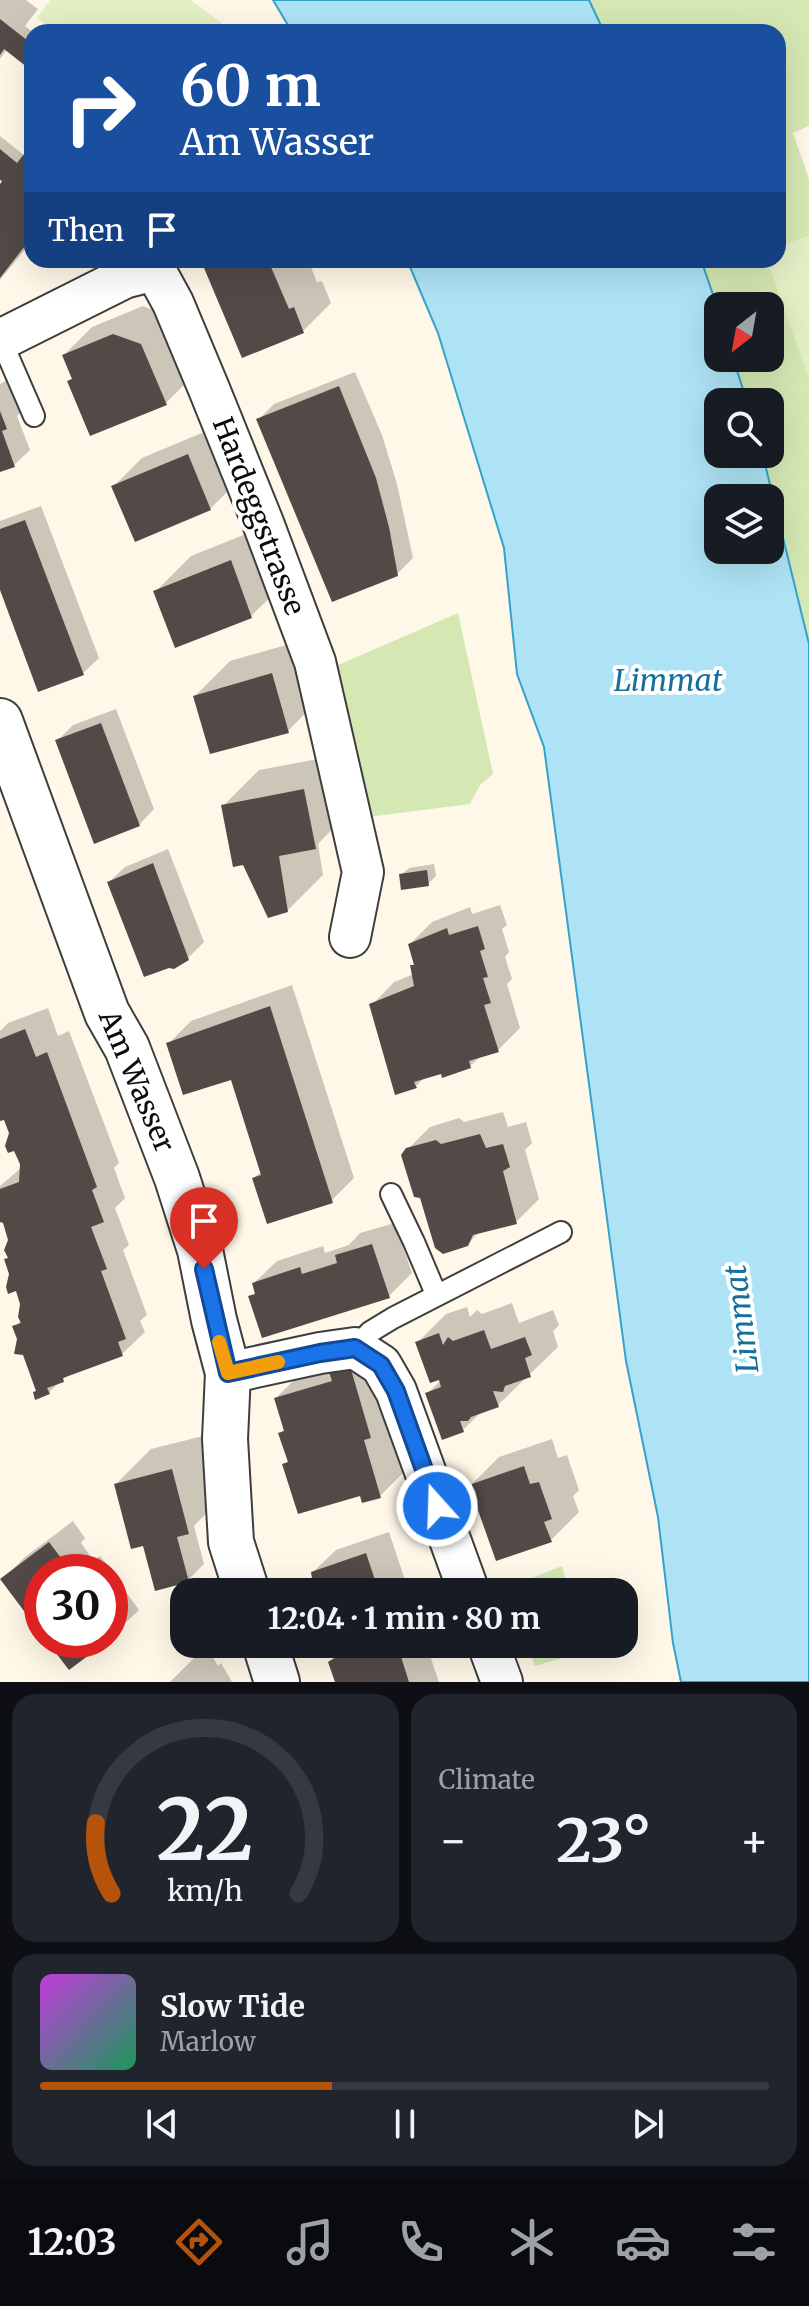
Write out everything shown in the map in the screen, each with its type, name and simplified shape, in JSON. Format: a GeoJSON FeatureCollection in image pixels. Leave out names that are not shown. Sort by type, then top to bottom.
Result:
{"type":"FeatureCollection","features":[{"type":"Feature","properties":{"kind":"street","name":"Hardeggstrasse"},"geometry":{"type":"LineString","coordinates":[[1,340],[124,278],[155,270],[173,303],[209,389],[315,662],[363,872],[350,937]]}},
{"type":"Feature","properties":{"kind":"street","name":"Am Wasser"},"geometry":{"type":"LineString","coordinates":[[0,721],[107,1013],[127,1048],[177,1178],[200,1250],[228,1373],[225,1439],[231,1542],[243,1578]]}},
{"type":"Feature","properties":{"kind":"street"},"geometry":{"type":"LineString","coordinates":[[228,1373],[355,1348],[381,1365],[396,1391],[464,1578]]}},
{"type":"Feature","properties":{"kind":"street"},"geometry":{"type":"LineString","coordinates":[[269,1658],[277,1682]]}},
{"type":"Feature","properties":{"kind":"lane"},"geometry":{"type":"LineString","coordinates":[[1,340],[34,416]]}},
{"type":"Feature","properties":{"kind":"lane"},"geometry":{"type":"LineString","coordinates":[[391,1194],[436,1294]]}},
{"type":"Feature","properties":{"kind":"lane"},"geometry":{"type":"LineString","coordinates":[[355,1348],[370,1332],[436,1294],[561,1232]]}},
{"type":"Feature","properties":{"kind":"green space"},"geometry":{"type":"Polygon","coordinates":[[[50,0],[191,0],[222,23],[45,24],[37,18],[50,0]]]}},
{"type":"Feature","properties":{"kind":"green space"},"geometry":{"type":"Polygon","coordinates":[[[589,0],[809,0],[809,126],[793,133],[809,179],[809,236],[786,244],[786,24],[600,24],[589,0]]]}},
{"type":"Feature","properties":{"kind":"green space"},"geometry":{"type":"Polygon","coordinates":[[[809,236],[809,379],[784,308],[784,292],[778,292],[770,268],[786,268],[786,244],[809,236]]]}},
{"type":"Feature","properties":{"kind":"green space"},"geometry":{"type":"Polygon","coordinates":[[[704,268],[771,268],[780,292],[712,292],[704,268]]]}},
{"type":"Feature","properties":{"kind":"green space"},"geometry":{"type":"Polygon","coordinates":[[[784,302],[809,368],[809,644],[784,541],[784,484],[770,484],[766,468],[784,468],[784,388],[743,388],[737,372],[784,372],[784,302]]]}},
{"type":"Feature","properties":{"kind":"green space"},"geometry":{"type":"Polygon","coordinates":[[[458,613],[493,774],[480,785],[470,804],[368,817],[329,669],[458,613]]]}},
{"type":"Feature","properties":{"kind":"green space"},"geometry":{"type":"Polygon","coordinates":[[[562,1566],[565,1578],[531,1578],[562,1566]]]}},
{"type":"Feature","properties":{"kind":"green space"},"geometry":{"type":"Polygon","coordinates":[[[532,1658],[562,1658],[535,1666],[532,1658]]]}},
{"type":"Feature","properties":{"kind":"water"},"geometry":{"type":"Polygon","coordinates":[[[273,0],[589,0],[600,24],[287,24],[273,0]]]}},
{"type":"Feature","properties":{"kind":"water","name":"Limmat"},"geometry":{"type":"Polygon","coordinates":[[[410,268],[704,268],[712,292],[704,292],[704,372],[737,372],[743,388],[704,388],[704,468],[766,468],[770,484],[704,484],[704,564],[784,564],[784,542],[809,644],[809,1682],[681,1682],[673,1643],[658,1517],[626,1361],[544,747],[517,674],[504,548],[438,333],[410,268]]]}},
{"type":"Feature","properties":{"kind":"building"},"geometry":{"type":"Polygon","coordinates":[[[0,19],[24,38],[24,65],[4,49],[0,55],[0,19]]]}},
{"type":"Feature","properties":{"kind":"building"},"geometry":{"type":"Polygon","coordinates":[[[0,149],[17,163],[24,154],[24,247],[0,278],[0,149]]]}},
{"type":"Feature","properties":{"kind":"building"},"geometry":{"type":"Polygon","coordinates":[[[204,268],[271,268],[289,309],[294,307],[304,333],[242,358],[204,268]]]}},
{"type":"Feature","properties":{"kind":"building"},"geometry":{"type":"Polygon","coordinates":[[[113,334],[141,344],[167,405],[90,436],[67,381],[72,379],[62,355],[113,334]]]}},
{"type":"Feature","properties":{"kind":"building"},"geometry":{"type":"Polygon","coordinates":[[[339,386],[376,478],[398,576],[332,602],[256,419],[339,386]]]}},
{"type":"Feature","properties":{"kind":"building"},"geometry":{"type":"Polygon","coordinates":[[[0,411],[7,429],[2,431],[15,467],[0,472],[0,411]]]}},
{"type":"Feature","properties":{"kind":"building"},"geometry":{"type":"Polygon","coordinates":[[[188,454],[211,510],[135,542],[111,486],[188,454]]]}},
{"type":"Feature","properties":{"kind":"building"},"geometry":{"type":"Polygon","coordinates":[[[25,520],[84,675],[38,692],[0,590],[0,529],[25,520]]]}},
{"type":"Feature","properties":{"kind":"building"},"geometry":{"type":"Polygon","coordinates":[[[231,560],[252,618],[175,648],[153,591],[231,560]]]}},
{"type":"Feature","properties":{"kind":"building"},"geometry":{"type":"Polygon","coordinates":[[[272,673],[289,733],[210,754],[193,696],[272,673]]]}},
{"type":"Feature","properties":{"kind":"building"},"geometry":{"type":"Polygon","coordinates":[[[101,723],[140,826],[94,844],[55,740],[101,723]]]}},
{"type":"Feature","properties":{"kind":"building"},"geometry":{"type":"Polygon","coordinates":[[[304,789],[316,849],[279,856],[288,912],[268,918],[243,865],[233,867],[221,805],[304,789]]]}},
{"type":"Feature","properties":{"kind":"building"},"geometry":{"type":"Polygon","coordinates":[[[153,863],[189,960],[174,969],[144,977],[107,882],[153,863]]]}},
{"type":"Feature","properties":{"kind":"building"},"geometry":{"type":"Polygon","coordinates":[[[427,870],[429,886],[401,890],[399,874],[427,870]]]}},
{"type":"Feature","properties":{"kind":"building"},"geometry":{"type":"Polygon","coordinates":[[[478,926],[485,949],[480,951],[488,977],[483,978],[491,1003],[484,1005],[499,1052],[469,1061],[471,1068],[442,1078],[441,1074],[414,1082],[417,1088],[395,1095],[369,1004],[414,986],[410,965],[414,965],[408,944],[447,928],[449,935],[478,926]]]}},
{"type":"Feature","properties":{"kind":"building"},"geometry":{"type":"Polygon","coordinates":[[[270,1006],[333,1203],[267,1224],[252,1178],[261,1175],[231,1080],[183,1095],[166,1043],[270,1006]]]}},
{"type":"Feature","properties":{"kind":"building"},"geometry":{"type":"Polygon","coordinates":[[[25,1029],[36,1057],[47,1052],[97,1187],[92,1190],[104,1222],[91,1227],[107,1269],[101,1271],[126,1339],[118,1342],[123,1356],[63,1378],[64,1382],[47,1388],[50,1394],[35,1400],[33,1392],[36,1391],[23,1355],[14,1354],[17,1339],[12,1326],[21,1323],[18,1317],[20,1304],[16,1291],[8,1294],[6,1287],[9,1274],[4,1250],[8,1240],[0,1222],[0,1189],[19,1182],[20,1164],[14,1151],[8,1153],[5,1146],[9,1133],[4,1120],[0,1121],[0,1039],[25,1029]]]}},
{"type":"Feature","properties":{"kind":"building"},"geometry":{"type":"Polygon","coordinates":[[[480,1134],[486,1148],[503,1144],[510,1167],[503,1171],[517,1224],[473,1235],[468,1246],[443,1254],[435,1248],[420,1198],[414,1197],[401,1155],[406,1148],[436,1140],[441,1144],[480,1134]]]}},
{"type":"Feature","properties":{"kind":"building"},"geometry":{"type":"Polygon","coordinates":[[[372,1244],[390,1298],[262,1338],[248,1296],[255,1294],[252,1283],[300,1267],[302,1274],[337,1263],[335,1255],[372,1244]]]}},
{"type":"Feature","properties":{"kind":"building"},"geometry":{"type":"Polygon","coordinates":[[[484,1330],[491,1349],[525,1337],[532,1355],[525,1358],[531,1377],[505,1386],[503,1392],[493,1391],[499,1407],[471,1417],[468,1421],[460,1421],[464,1432],[442,1440],[425,1393],[441,1387],[439,1380],[430,1383],[415,1342],[439,1333],[443,1345],[448,1337],[453,1341],[484,1330]]]}},
{"type":"Feature","properties":{"kind":"building"},"geometry":{"type":"Polygon","coordinates":[[[350,1366],[371,1438],[364,1440],[381,1498],[362,1503],[360,1496],[298,1514],[282,1464],[288,1462],[278,1433],[284,1431],[274,1398],[332,1381],[329,1372],[350,1366]]]}},
{"type":"Feature","properties":{"kind":"building"},"geometry":{"type":"Polygon","coordinates":[[[524,1466],[530,1484],[539,1482],[552,1519],[544,1522],[552,1542],[496,1561],[469,1485],[524,1466]]]}},
{"type":"Feature","properties":{"kind":"building"},"geometry":{"type":"Polygon","coordinates":[[[172,1469],[189,1534],[177,1537],[188,1578],[170,1578],[170,1587],[155,1591],[143,1546],[131,1549],[114,1484],[172,1469]]]}},
{"type":"Feature","properties":{"kind":"building"},"geometry":{"type":"Polygon","coordinates":[[[49,1542],[58,1554],[33,1554],[49,1542]]]}},
{"type":"Feature","properties":{"kind":"building"},"geometry":{"type":"Polygon","coordinates":[[[366,1553],[374,1578],[312,1578],[311,1572],[366,1553]]]}},
{"type":"Feature","properties":{"kind":"building"},"geometry":{"type":"Polygon","coordinates":[[[24,1561],[24,1611],[0,1579],[24,1561]]]}},
{"type":"Feature","properties":{"kind":"building"},"geometry":{"type":"Polygon","coordinates":[[[60,1658],[85,1658],[69,1670],[60,1658]]]}},
{"type":"Feature","properties":{"kind":"building"},"geometry":{"type":"Polygon","coordinates":[[[334,1658],[401,1658],[409,1682],[335,1682],[328,1662],[334,1658]]]}},
{"type":"Feature","properties":{"kind":"slow traffic"},"geometry":{"type":"LineString","coordinates":[[219,1342],[228,1373],[278,1362]]}},
{"type":"Feature","properties":{"kind":"route"},"geometry":{"type":"LineString","coordinates":[[204,1269],[228,1373],[355,1348],[381,1365],[396,1391],[437,1506]]}}]}
